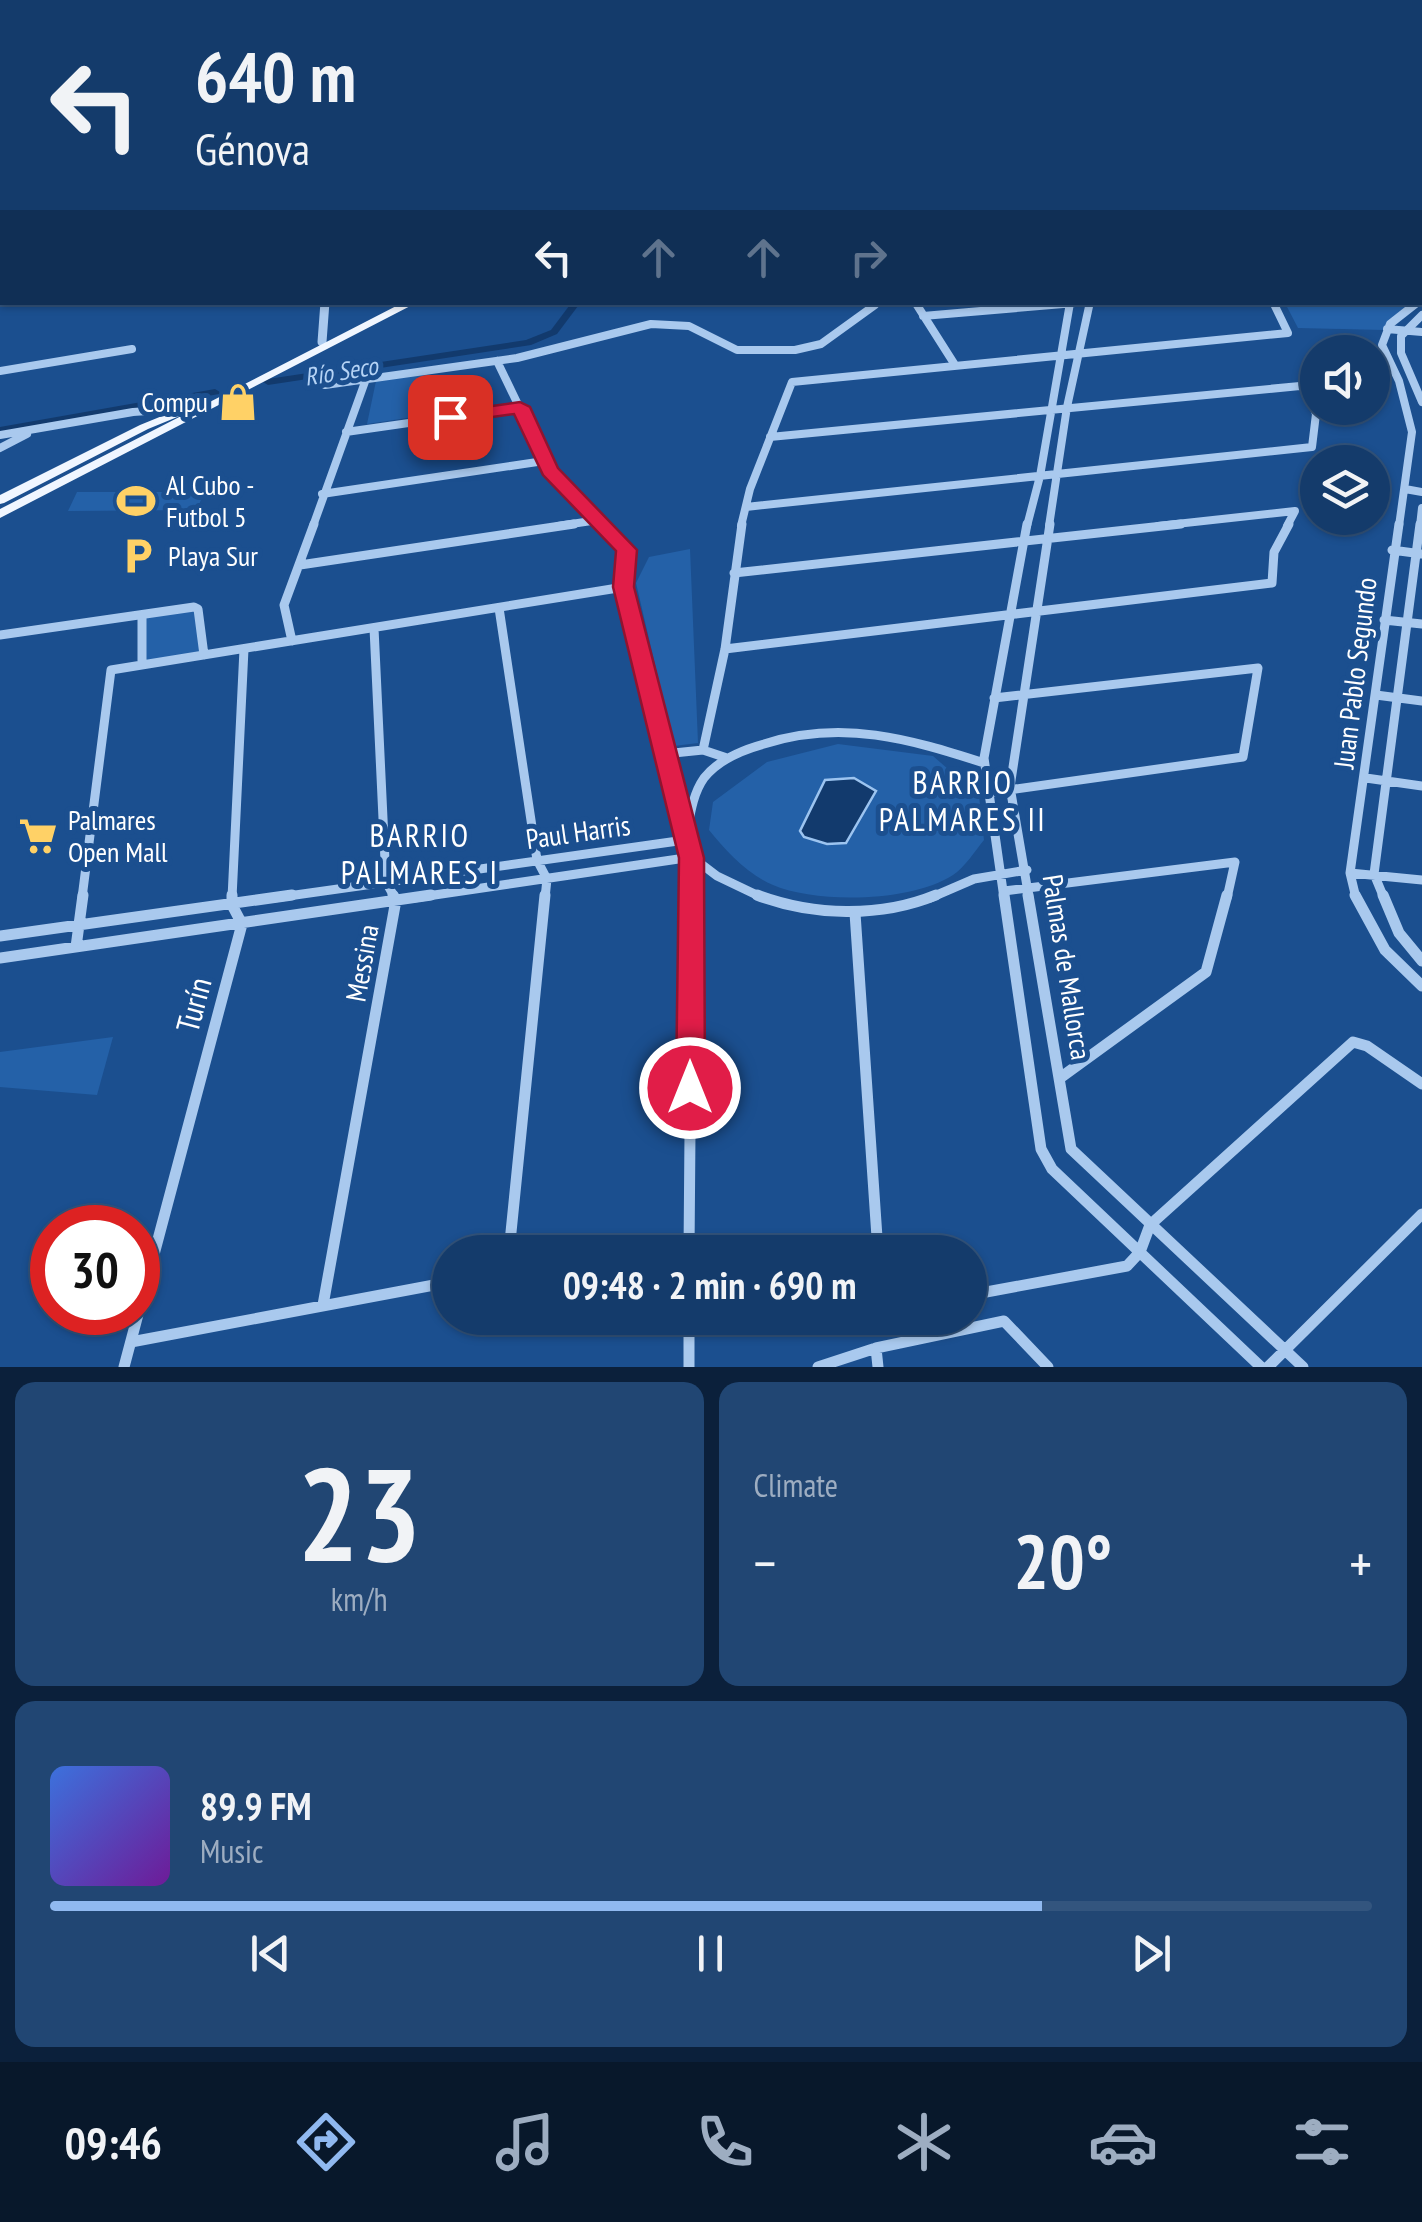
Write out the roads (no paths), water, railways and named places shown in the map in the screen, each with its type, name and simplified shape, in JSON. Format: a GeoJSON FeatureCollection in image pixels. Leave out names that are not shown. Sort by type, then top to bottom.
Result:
{"type":"FeatureCollection","features":[{"type":"Feature","properties":{"kind":"main road"},"geometry":{"type":"LineString","coordinates":[[252,383],[392,305]]}},
{"type":"Feature","properties":{"kind":"main road"},"geometry":{"type":"LineString","coordinates":[[0,500],[144,427],[252,383],[406,305]]}},
{"type":"Feature","properties":{"kind":"main road"},"geometry":{"type":"LineString","coordinates":[[0,514],[225,394]]}},
{"type":"Feature","properties":{"kind":"street"},"geometry":{"type":"LineString","coordinates":[[322,342],[325,305]]}},
{"type":"Feature","properties":{"kind":"street"},"geometry":{"type":"LineString","coordinates":[[325,385],[497,361],[597,334],[666,324],[689,326],[737,350],[796,350],[821,344],[874,305]]}},
{"type":"Feature","properties":{"kind":"street"},"geometry":{"type":"LineString","coordinates":[[917,305],[955,365]]}},
{"type":"Feature","properties":{"kind":"street"},"geometry":{"type":"LineString","coordinates":[[923,316],[1049,305]]}},
{"type":"Feature","properties":{"kind":"street","name":"Palmas de Mallorca"},"geometry":{"type":"LineString","coordinates":[[1072,305],[1040,476],[1008,616],[984,763],[1045,1160],[1265,1367]]}},
{"type":"Feature","properties":{"kind":"street","name":"Palmas de Mallorca"},"geometry":{"type":"LineString","coordinates":[[1089,305],[1067,407],[1060,474],[1010,787],[1072,1149],[1078,1159],[1303,1367]]}},
{"type":"Feature","properties":{"kind":"street"},"geometry":{"type":"LineString","coordinates":[[703,750],[724,649],[746,507],[792,382],[1288,333],[1274,305]]}},
{"type":"Feature","properties":{"kind":"street"},"geometry":{"type":"LineString","coordinates":[[1386,329],[1415,305]]}},
{"type":"Feature","properties":{"kind":"street"},"geometry":{"type":"LineString","coordinates":[[1422,315],[1405,331],[1401,352],[1418,382],[1422,402]]}},
{"type":"Feature","properties":{"kind":"street"},"geometry":{"type":"LineString","coordinates":[[1386,329],[1422,332]]}},
{"type":"Feature","properties":{"kind":"street","name":"Juan Pablo Segundo"},"geometry":{"type":"LineString","coordinates":[[1386,329],[1383,352],[1399,381],[1417,433],[1392,550],[1366,778],[1350,873],[1362,917],[1390,956],[1422,986]]}},
{"type":"Feature","properties":{"kind":"street"},"geometry":{"type":"LineString","coordinates":[[0,371],[132,348]]}},
{"type":"Feature","properties":{"kind":"street"},"geometry":{"type":"LineString","coordinates":[[497,361],[544,460],[626,550],[624,587],[692,858],[690,1235]]}},
{"type":"Feature","properties":{"kind":"street"},"geometry":{"type":"LineString","coordinates":[[292,641],[284,604],[366,379]]}},
{"type":"Feature","properties":{"kind":"street"},"geometry":{"type":"LineString","coordinates":[[1399,381],[1418,382]]}},
{"type":"Feature","properties":{"kind":"street"},"geometry":{"type":"LineString","coordinates":[[770,437],[1300,387]]}},
{"type":"Feature","properties":{"kind":"street"},"geometry":{"type":"LineString","coordinates":[[346,432],[520,407]]}},
{"type":"Feature","properties":{"kind":"street"},"geometry":{"type":"LineString","coordinates":[[0,437],[132,412],[191,408]]}},
{"type":"Feature","properties":{"kind":"street"},"geometry":{"type":"LineString","coordinates":[[0,437],[132,412]]}},
{"type":"Feature","properties":{"kind":"street"},"geometry":{"type":"LineString","coordinates":[[746,507],[1312,447],[1315,425]]}},
{"type":"Feature","properties":{"kind":"street"},"geometry":{"type":"LineString","coordinates":[[0,448],[26,434]]}},
{"type":"Feature","properties":{"kind":"street"},"geometry":{"type":"LineString","coordinates":[[322,494],[544,460]]}},
{"type":"Feature","properties":{"kind":"street"},"geometry":{"type":"LineString","coordinates":[[1405,490],[1422,492]]}},
{"type":"Feature","properties":{"kind":"street","name":"Juan Pablo Segundo"},"geometry":{"type":"LineString","coordinates":[[1374,874],[1389,783],[1422,508]]}},
{"type":"Feature","properties":{"kind":"street"},"geometry":{"type":"LineString","coordinates":[[724,649],[1272,583],[1274,552],[1294,511],[734,573]]}},
{"type":"Feature","properties":{"kind":"street"},"geometry":{"type":"LineString","coordinates":[[300,565],[598,520]]}},
{"type":"Feature","properties":{"kind":"street"},"geometry":{"type":"LineString","coordinates":[[1392,550],[1419,554]]}},
{"type":"Feature","properties":{"kind":"street"},"geometry":{"type":"LineString","coordinates":[[76,947],[111,670],[624,587]]}},
{"type":"Feature","properties":{"kind":"street"},"geometry":{"type":"LineString","coordinates":[[0,635],[194,607],[198,609],[204,656]]}},
{"type":"Feature","properties":{"kind":"street"},"geometry":{"type":"LineString","coordinates":[[499,608],[537,860],[546,879],[511,1235]]}},
{"type":"Feature","properties":{"kind":"street"},"geometry":{"type":"LineString","coordinates":[[142,615],[142,665]]}},
{"type":"Feature","properties":{"kind":"street"},"geometry":{"type":"LineString","coordinates":[[1384,620],[1422,624]]}},
{"type":"Feature","properties":{"kind":"street","name":"Messina"},"geometry":{"type":"LineString","coordinates":[[323,1305],[396,900],[386,882],[374,628]]}},
{"type":"Feature","properties":{"kind":"street"},"geometry":{"type":"LineString","coordinates":[[242,924],[232,905],[244,649]]}},
{"type":"Feature","properties":{"kind":"street"},"geometry":{"type":"LineString","coordinates":[[987,794],[1010,787],[1243,757],[1258,668],[994,698]]}},
{"type":"Feature","properties":{"kind":"street"},"geometry":{"type":"LineString","coordinates":[[1376,695],[1422,702]]}},
{"type":"Feature","properties":{"kind":"street"},"geometry":{"type":"LineString","coordinates":[[686,840],[701,782],[727,758],[774,740],[836,730],[907,738],[984,763]]}},
{"type":"Feature","properties":{"kind":"street"},"geometry":{"type":"LineString","coordinates":[[664,754],[703,750],[727,758]]}},
{"type":"Feature","properties":{"kind":"street"},"geometry":{"type":"LineString","coordinates":[[1366,778],[1422,786]]}},
{"type":"Feature","properties":{"kind":"street","name":"Paul Harris"},"geometry":{"type":"LineString","coordinates":[[0,936],[686,840]]}},
{"type":"Feature","properties":{"kind":"street"},"geometry":{"type":"LineString","coordinates":[[692,858],[727,884],[769,901],[823,912],[856,913],[914,902],[972,879],[1027,870]]}},
{"type":"Feature","properties":{"kind":"street","name":"Paul Harris"},"geometry":{"type":"LineString","coordinates":[[0,958],[692,858]]}},
{"type":"Feature","properties":{"kind":"street"},"geometry":{"type":"LineString","coordinates":[[1004,890],[1235,862],[1206,972],[1060,1078]]}},
{"type":"Feature","properties":{"kind":"street"},"geometry":{"type":"LineString","coordinates":[[1350,873],[1422,880]]}},
{"type":"Feature","properties":{"kind":"street"},"geometry":{"type":"LineString","coordinates":[[1374,874],[1399,932],[1422,961]]}},
{"type":"Feature","properties":{"kind":"street"},"geometry":{"type":"LineString","coordinates":[[856,913],[877,1235]]}},
{"type":"Feature","properties":{"kind":"street","name":"Turín"},"geometry":{"type":"LineString","coordinates":[[124,1367],[242,924]]}},
{"type":"Feature","properties":{"kind":"street"},"geometry":{"type":"LineString","coordinates":[[987,1292],[1127,1266],[1140,1252],[1150,1225],[1353,1042],[1366,1046],[1422,1084]]}},
{"type":"Feature","properties":{"kind":"street"},"geometry":{"type":"LineString","coordinates":[[1265,1367],[1286,1351],[1422,1214]]}},
{"type":"Feature","properties":{"kind":"street"},"geometry":{"type":"LineString","coordinates":[[131,1342],[432,1285]]}},
{"type":"Feature","properties":{"kind":"street"},"geometry":{"type":"LineString","coordinates":[[818,1367],[876,1348],[1004,1321],[1048,1367]]}},
{"type":"Feature","properties":{"kind":"street"},"geometry":{"type":"LineString","coordinates":[[689,1335],[690,1367]]}},
{"type":"Feature","properties":{"kind":"street"},"geometry":{"type":"LineString","coordinates":[[876,1348],[878,1367]]}},
{"type":"Feature","properties":{"kind":"waterway","name":"Río Seco"},"geometry":{"type":"LineString","coordinates":[[268,382],[528,343],[554,332],[575,305]]}},
{"type":"Feature","properties":{"kind":"waterway","name":"Río Seco"},"geometry":{"type":"LineString","coordinates":[[0,430],[215,392]]}},
{"type":"Feature","properties":{"kind":"place","name":"Compu"},"geometry":{"type":"Point","coordinates":[238,402]}},
{"type":"Feature","properties":{"kind":"place","name":"Al Cubo - Futbol 5"},"geometry":{"type":"Point","coordinates":[136,501]}},
{"type":"Feature","properties":{"kind":"place","name":"Playa Sur"},"geometry":{"type":"Point","coordinates":[138,556]}},
{"type":"Feature","properties":{"kind":"place","name":"Palmares Open Mall"},"geometry":{"type":"Point","coordinates":[38,836]}},
{"type":"Feature","properties":{"kind":"district","name":"BARRIO PALMARES II"},"geometry":{"type":"Point","coordinates":[963,802]}},
{"type":"Feature","properties":{"kind":"district","name":"BARRIO PALMARES I"},"geometry":{"type":"Point","coordinates":[420,854]}}]}
